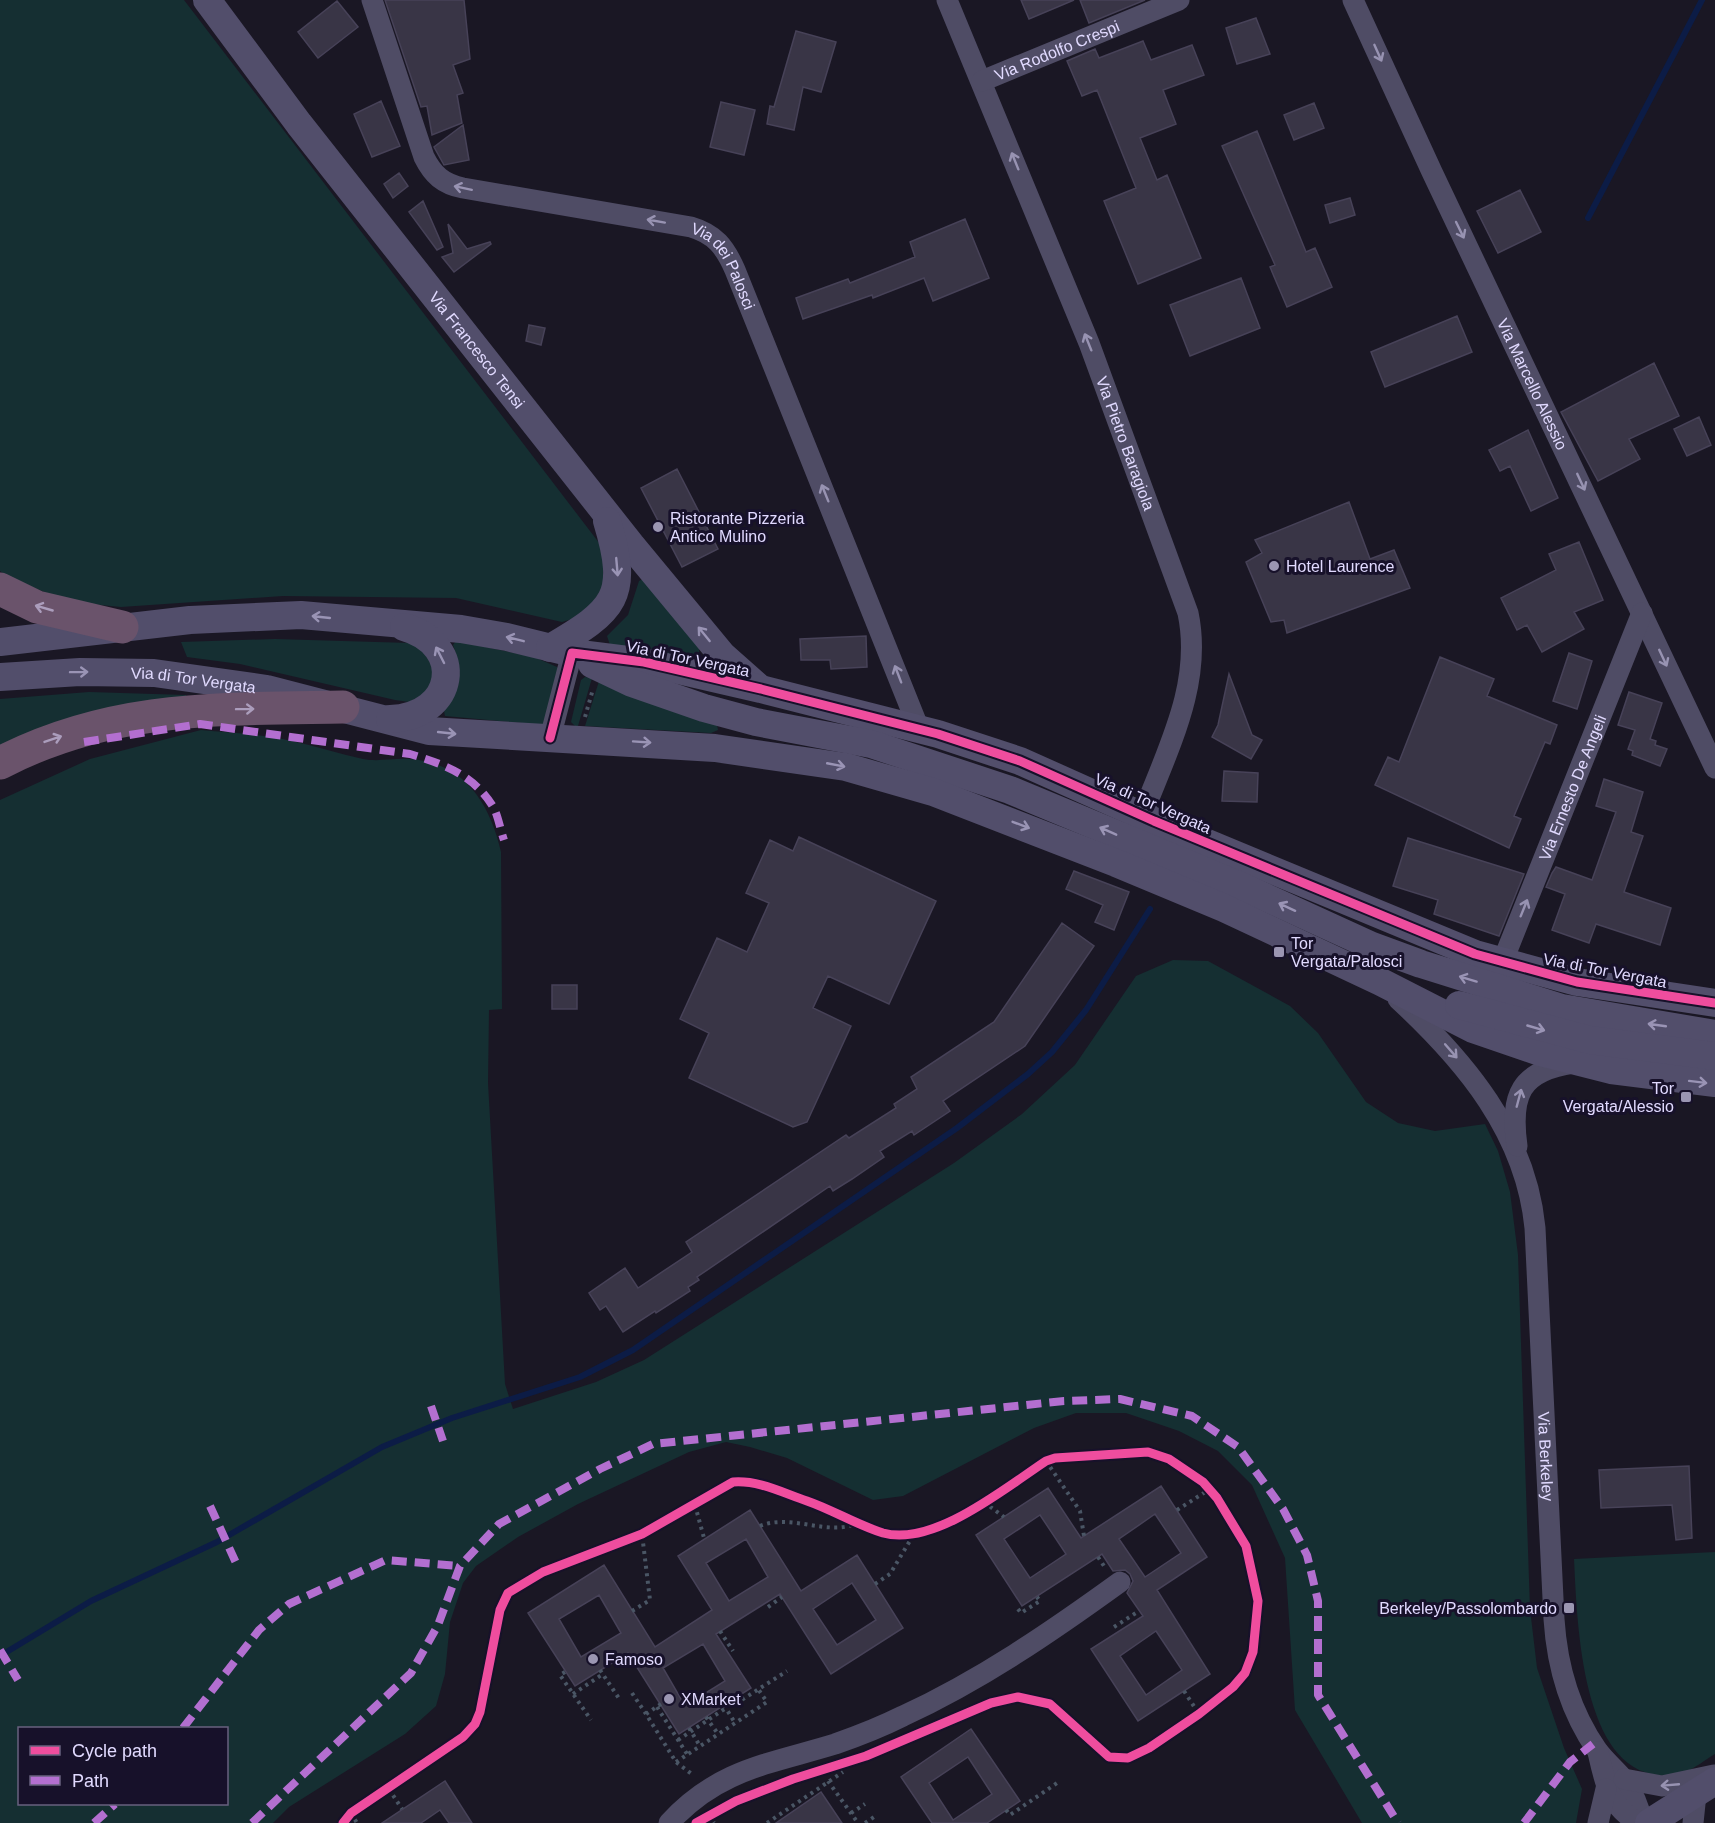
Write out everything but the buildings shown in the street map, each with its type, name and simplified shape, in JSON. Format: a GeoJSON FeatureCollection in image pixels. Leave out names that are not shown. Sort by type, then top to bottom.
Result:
{"type":"FeatureCollection","features":[{"type":"Feature","properties":{"kind":"highway"},"geometry":{"type":"LineString","coordinates":[[0,589],[37,607],[122,627]]}},
{"type":"Feature","properties":{"kind":"highway"},"geometry":{"type":"LineString","coordinates":[[0,763],[40,743],[70,733],[155,714],[225,709],[356,712]]}},
{"type":"Feature","properties":{"kind":"main road","name":"Via Francesco Tensi"},"geometry":{"type":"LineString","coordinates":[[207,0],[299,124],[603,510],[722,655],[761,689]]}},
{"type":"Feature","properties":{"kind":"main road"},"geometry":{"type":"LineString","coordinates":[[561,651],[608,607],[615,594],[616,558],[603,510]]}},
{"type":"Feature","properties":{"kind":"main road","name":"Via di Tor Vergata"},"geometry":{"type":"LineString","coordinates":[[0,642],[122,627],[301,615],[472,630],[561,651],[644,662],[919,729],[1020,761],[1142,816],[1393,922],[1502,963],[1577,982],[1715,1003]]}},
{"type":"Feature","properties":{"kind":"main road"},"geometry":{"type":"LineString","coordinates":[[356,712],[398,719],[420,714],[436,702],[445,679],[444,662],[432,642],[408,629],[380,623]]}},
{"type":"Feature","properties":{"kind":"main road","name":"Via di Tor Vergata"},"geometry":{"type":"LineString","coordinates":[[561,651],[632,683],[704,708],[756,722],[871,744],[1010,790],[1243,887],[1372,946],[1431,968],[1569,1010],[1715,1034]]}},
{"type":"Feature","properties":{"kind":"main road","name":"Via di Tor Vergata"},"geometry":{"type":"LineString","coordinates":[[0,677],[61,672],[154,673],[267,689],[436,732],[726,750],[829,764],[902,782],[1005,819],[1160,881],[1224,908],[1379,981],[1473,1029],[1611,1070],[1715,1083]]}},
{"type":"Feature","properties":{"kind":"main road","name":"Via di Tor Vergata"},"geometry":{"type":"LineString","coordinates":[[1379,981],[1573,1037],[1715,1056]]}},
{"type":"Feature","properties":{"kind":"main road"},"geometry":{"type":"LineString","coordinates":[[1649,1823],[1709,1783]]}},
{"type":"Feature","properties":{"kind":"street","name":"Via dei Palosci"},"geometry":{"type":"LineString","coordinates":[[372,0],[424,157],[431,170],[442,181],[463,188],[691,227],[708,232],[721,243],[735,270],[919,729]]}},
{"type":"Feature","properties":{"kind":"street","name":"Via Rodolfo Crespi"},"geometry":{"type":"LineString","coordinates":[[947,0],[982,81],[1179,0]]}},
{"type":"Feature","properties":{"kind":"street","name":"Via Marcello Alessio"},"geometry":{"type":"LineString","coordinates":[[1353,0],[1432,172],[1715,768]]}},
{"type":"Feature","properties":{"kind":"street","name":"Via Pietro Baragiola"},"geometry":{"type":"LineString","coordinates":[[982,81],[1089,343],[1188,613],[1192,664],[1188,690],[1142,816]]}},
{"type":"Feature","properties":{"kind":"street","name":"Via Ernesto De Angeli"},"geometry":{"type":"LineString","coordinates":[[1502,963],[1642,613]]}},
{"type":"Feature","properties":{"kind":"street"},"geometry":{"type":"LineString","coordinates":[[550,738],[561,651]]}},
{"type":"Feature","properties":{"kind":"street","name":"Via Berkeley"},"geometry":{"type":"LineString","coordinates":[[1379,981],[1459,1060],[1492,1105],[1518,1156],[1529,1187],[1534,1222],[1556,1643],[1560,1666],[1572,1703],[1615,1784],[1634,1797],[1641,1823]]}},
{"type":"Feature","properties":{"kind":"street","name":"Via Berkeley"},"geometry":{"type":"LineString","coordinates":[[1518,1156],[1516,1107],[1524,1084],[1542,1069],[1578,1062]]}},
{"type":"Feature","properties":{"kind":"street"},"geometry":{"type":"LineString","coordinates":[[669,1823],[712,1786],[739,1771],[851,1738],[934,1701],[1021,1652],[1120,1582]]}},
{"type":"Feature","properties":{"kind":"street"},"geometry":{"type":"LineString","coordinates":[[1598,1823],[1615,1784],[1662,1786],[1709,1783],[1693,1823]]}},
{"type":"Feature","properties":{"kind":"path"},"geometry":{"type":"LineString","coordinates":[[582,726],[596,680]]}},
{"type":"Feature","properties":{"kind":"path"},"geometry":{"type":"LineString","coordinates":[[1036,1467],[1050,1459],[1080,1511],[1084,1536]]}},
{"type":"Feature","properties":{"kind":"path"},"geometry":{"type":"LineString","coordinates":[[1177,1510],[1207,1485],[1217,1498]]}},
{"type":"Feature","properties":{"kind":"path"},"geometry":{"type":"LineString","coordinates":[[686,1511],[704,1498]]}},
{"type":"Feature","properties":{"kind":"path"},"geometry":{"type":"LineString","coordinates":[[983,1502],[1004,1516]]}},
{"type":"Feature","properties":{"kind":"path"},"geometry":{"type":"LineString","coordinates":[[695,1505],[704,1538]]}},
{"type":"Feature","properties":{"kind":"path"},"geometry":{"type":"LineString","coordinates":[[838,1514],[862,1525]]}},
{"type":"Feature","properties":{"kind":"path"},"geometry":{"type":"LineString","coordinates":[[760,1526],[767,1523],[807,1522],[846,1529],[862,1525]]}},
{"type":"Feature","properties":{"kind":"path"},"geometry":{"type":"LineString","coordinates":[[899,1536],[924,1531]]}},
{"type":"Feature","properties":{"kind":"path"},"geometry":{"type":"LineString","coordinates":[[632,1611],[650,1600],[642,1534]]}},
{"type":"Feature","properties":{"kind":"path"},"geometry":{"type":"LineString","coordinates":[[875,1584],[890,1574],[914,1534]]}},
{"type":"Feature","properties":{"kind":"path"},"geometry":{"type":"LineString","coordinates":[[768,1607],[782,1597]]}},
{"type":"Feature","properties":{"kind":"path"},"geometry":{"type":"LineString","coordinates":[[1018,1609],[1021,1613],[1040,1601],[1037,1597]]}},
{"type":"Feature","properties":{"kind":"path"},"geometry":{"type":"LineString","coordinates":[[1114,1627],[1139,1611]]}},
{"type":"Feature","properties":{"kind":"path"},"geometry":{"type":"LineString","coordinates":[[720,1631],[733,1651]]}},
{"type":"Feature","properties":{"kind":"path"},"geometry":{"type":"LineString","coordinates":[[737,1697],[740,1701],[787,1671]]}},
{"type":"Feature","properties":{"kind":"path"},"geometry":{"type":"LineString","coordinates":[[565,1672],[560,1675],[591,1720]]}},
{"type":"Feature","properties":{"kind":"path"},"geometry":{"type":"LineString","coordinates":[[573,1694],[601,1672],[620,1700]]}},
{"type":"Feature","properties":{"kind":"path"},"geometry":{"type":"LineString","coordinates":[[676,1762],[767,1702],[758,1689]]}},
{"type":"Feature","properties":{"kind":"path"},"geometry":{"type":"LineString","coordinates":[[1184,1691],[1195,1717],[1207,1707]]}},
{"type":"Feature","properties":{"kind":"path"},"geometry":{"type":"LineString","coordinates":[[632,1693],[676,1762],[712,1786]]}},
{"type":"Feature","properties":{"kind":"path"},"geometry":{"type":"LineString","coordinates":[[646,1714],[659,1705],[687,1754]]}},
{"type":"Feature","properties":{"kind":"path"},"geometry":{"type":"LineString","coordinates":[[678,1740],[725,1707],[735,1723]]}},
{"type":"Feature","properties":{"kind":"path"},"geometry":{"type":"LineString","coordinates":[[707,1718],[718,1734]]}},
{"type":"Feature","properties":{"kind":"path"},"geometry":{"type":"LineString","coordinates":[[690,1730],[700,1746]]}},
{"type":"Feature","properties":{"kind":"path"},"geometry":{"type":"LineString","coordinates":[[827,1768],[849,1761]]}},
{"type":"Feature","properties":{"kind":"path"},"geometry":{"type":"LineString","coordinates":[[767,1823],[843,1772]]}},
{"type":"Feature","properties":{"kind":"path"},"geometry":{"type":"LineString","coordinates":[[828,1781],[858,1823]]}},
{"type":"Feature","properties":{"kind":"path"},"geometry":{"type":"LineString","coordinates":[[1006,1810],[1010,1815],[1060,1781]]}},
{"type":"Feature","properties":{"kind":"path"},"geometry":{"type":"LineString","coordinates":[[379,1795],[398,1782]]}},
{"type":"Feature","properties":{"kind":"path"},"geometry":{"type":"LineString","coordinates":[[388,1789],[402,1809]]}},
{"type":"Feature","properties":{"kind":"path"},"geometry":{"type":"LineString","coordinates":[[851,1813],[865,1804]]}},
{"type":"Feature","properties":{"kind":"path"},"geometry":{"type":"LineString","coordinates":[[343,1823],[351,1813],[361,1808]]}},
{"type":"Feature","properties":{"kind":"path"},"geometry":{"type":"LineString","coordinates":[[351,1813],[357,1823]]}},
{"type":"Feature","properties":{"kind":"path"},"geometry":{"type":"LineString","coordinates":[[865,1823],[874,1817]]}},
{"type":"Feature","properties":{"kind":"green space"},"geometry":{"type":"Polygon","coordinates":[[[0,0],[184,0],[603,548],[603,597],[582,616],[562,622],[456,598],[283,596],[121,607],[70,602],[9,578],[0,571],[0,0]]]}},
{"type":"Feature","properties":{"kind":"green space"},"geometry":{"type":"Polygon","coordinates":[[[643,579],[699,648],[699,655],[659,654],[610,645],[607,636],[628,615],[639,581],[643,579]]]}},
{"type":"Feature","properties":{"kind":"green space"},"geometry":{"type":"Polygon","coordinates":[[[275,639],[410,643],[420,647],[436,671],[428,692],[409,702],[240,664],[187,657],[181,642],[275,639]]]}},
{"type":"Feature","properties":{"kind":"green space"},"geometry":{"type":"Polygon","coordinates":[[[456,641],[534,657],[557,667],[559,669],[544,725],[445,716],[444,711],[459,680],[453,645],[456,641]]]}},
{"type":"Feature","properties":{"kind":"green space"},"geometry":{"type":"Polygon","coordinates":[[[585,677],[592,678],[578,726],[575,726],[571,722],[581,680],[585,677]]]}},
{"type":"Feature","properties":{"kind":"green space"},"geometry":{"type":"Polygon","coordinates":[[[599,681],[717,725],[718,730],[711,733],[585,726],[599,681]]]}},
{"type":"Feature","properties":{"kind":"green space"},"geometry":{"type":"Polygon","coordinates":[[[89,692],[186,695],[187,698],[0,751],[0,699],[89,692]]]}},
{"type":"Feature","properties":{"kind":"green space"},"geometry":{"type":"Polygon","coordinates":[[[201,730],[281,739],[363,759],[409,759],[428,762],[445,768],[472,788],[490,817],[501,852],[502,1009],[489,1010],[488,1083],[505,1384],[513,1409],[596,1382],[644,1360],[954,1163],[1022,1114],[1075,1065],[1136,976],[1173,960],[1208,961],[1290,1006],[1318,1033],[1366,1102],[1398,1123],[1435,1131],[1485,1124],[1498,1151],[1510,1192],[1518,1255],[1530,1609],[1537,1668],[1564,1748],[1582,1789],[1576,1823],[1362,1823],[1295,1710],[1285,1558],[1252,1485],[1218,1451],[1179,1431],[1126,1413],[1076,1413],[1034,1428],[903,1496],[873,1500],[787,1458],[750,1447],[726,1442],[689,1452],[578,1504],[518,1537],[476,1566],[463,1583],[450,1622],[445,1674],[436,1706],[405,1734],[289,1807],[273,1823],[0,1823],[0,800],[90,759],[201,730]]]}},
{"type":"Feature","properties":{"kind":"green space"},"geometry":{"type":"Polygon","coordinates":[[[1715,1552],[1715,1754],[1680,1775],[1652,1774],[1628,1763],[1610,1743],[1596,1715],[1581,1648],[1574,1559],[1715,1552]]]}},
{"type":"Feature","properties":{"kind":"waterway"},"geometry":{"type":"LineString","coordinates":[[1588,218],[1702,0]]}},
{"type":"Feature","properties":{"kind":"waterway"},"geometry":{"type":"LineString","coordinates":[[0,1656],[91,1601],[217,1542],[382,1447],[452,1418],[580,1377],[633,1350],[957,1128],[1028,1074],[1052,1052],[1086,1010],[1150,909]]}},
{"type":"Feature","properties":{"kind":"marked path"},"geometry":{"type":"LineString","coordinates":[[84,742],[200,724],[410,754],[445,766],[475,785],[494,809],[504,840]]}},
{"type":"Feature","properties":{"kind":"marked path"},"geometry":{"type":"LineString","coordinates":[[252,1823],[411,1673],[438,1625],[460,1566],[499,1524],[600,1469],[653,1444],[1064,1401],[1120,1399],[1192,1416],[1238,1447],[1283,1509],[1307,1555],[1318,1601],[1318,1695],[1398,1823]]}},
{"type":"Feature","properties":{"kind":"marked path"},"geometry":{"type":"LineString","coordinates":[[431,1406],[443,1441]]}},
{"type":"Feature","properties":{"kind":"marked path"},"geometry":{"type":"LineString","coordinates":[[210,1506],[237,1565]]}},
{"type":"Feature","properties":{"kind":"marked path"},"geometry":{"type":"LineString","coordinates":[[184,1727],[259,1630],[289,1604],[386,1560],[460,1566]]}},
{"type":"Feature","properties":{"kind":"marked path"},"geometry":{"type":"LineString","coordinates":[[0,1650],[18,1680]]}},
{"type":"Feature","properties":{"kind":"marked path"},"geometry":{"type":"LineString","coordinates":[[1524,1823],[1570,1762],[1593,1744]]}},
{"type":"Feature","properties":{"kind":"marked path"},"geometry":{"type":"LineString","coordinates":[[94,1823],[114,1805]]}},
{"type":"Feature","properties":{"kind":"cycle path"},"geometry":{"type":"LineString","coordinates":[[550,738],[572,653],[644,662],[938,734],[1020,761],[1154,821],[1475,954],[1577,982],[1715,1003]]}},
{"type":"Feature","properties":{"kind":"cycle path"},"geometry":{"type":"LineString","coordinates":[[343,1823],[351,1813],[463,1737],[475,1724],[480,1712],[500,1610],[508,1593],[543,1572],[642,1534],[733,1482],[752,1483],[771,1488],[873,1530],[903,1535],[924,1531],[968,1512],[1046,1461],[1055,1458],[1148,1452],[1169,1459],[1203,1482],[1217,1498],[1246,1546],[1258,1601],[1253,1652],[1245,1673],[1233,1687],[1199,1714],[1149,1748],[1128,1758],[1109,1757],[1050,1704],[1018,1697],[991,1703],[866,1756],[793,1779],[736,1801],[696,1823]]}},
{"type":"Feature","properties":{"kind":"place","name":"Ristorante Pizzeria Antico Mulino"},"geometry":{"type":"Point","coordinates":[658,527]}},
{"type":"Feature","properties":{"kind":"place","name":"Hotel Laurence"},"geometry":{"type":"Point","coordinates":[1274,566]}},
{"type":"Feature","properties":{"kind":"place","name":"Tor Vergata/Palosci"},"geometry":{"type":"Point","coordinates":[1279,952]}},
{"type":"Feature","properties":{"kind":"place","name":"Tor Vergata/Alessio"},"geometry":{"type":"Point","coordinates":[1686,1097]}},
{"type":"Feature","properties":{"kind":"place","name":"Berkeley/Passolombardo"},"geometry":{"type":"Point","coordinates":[1569,1608]}},
{"type":"Feature","properties":{"kind":"place","name":"Famoso"},"geometry":{"type":"Point","coordinates":[593,1659]}},
{"type":"Feature","properties":{"kind":"place","name":"XMarket"},"geometry":{"type":"Point","coordinates":[669,1699]}}]}
